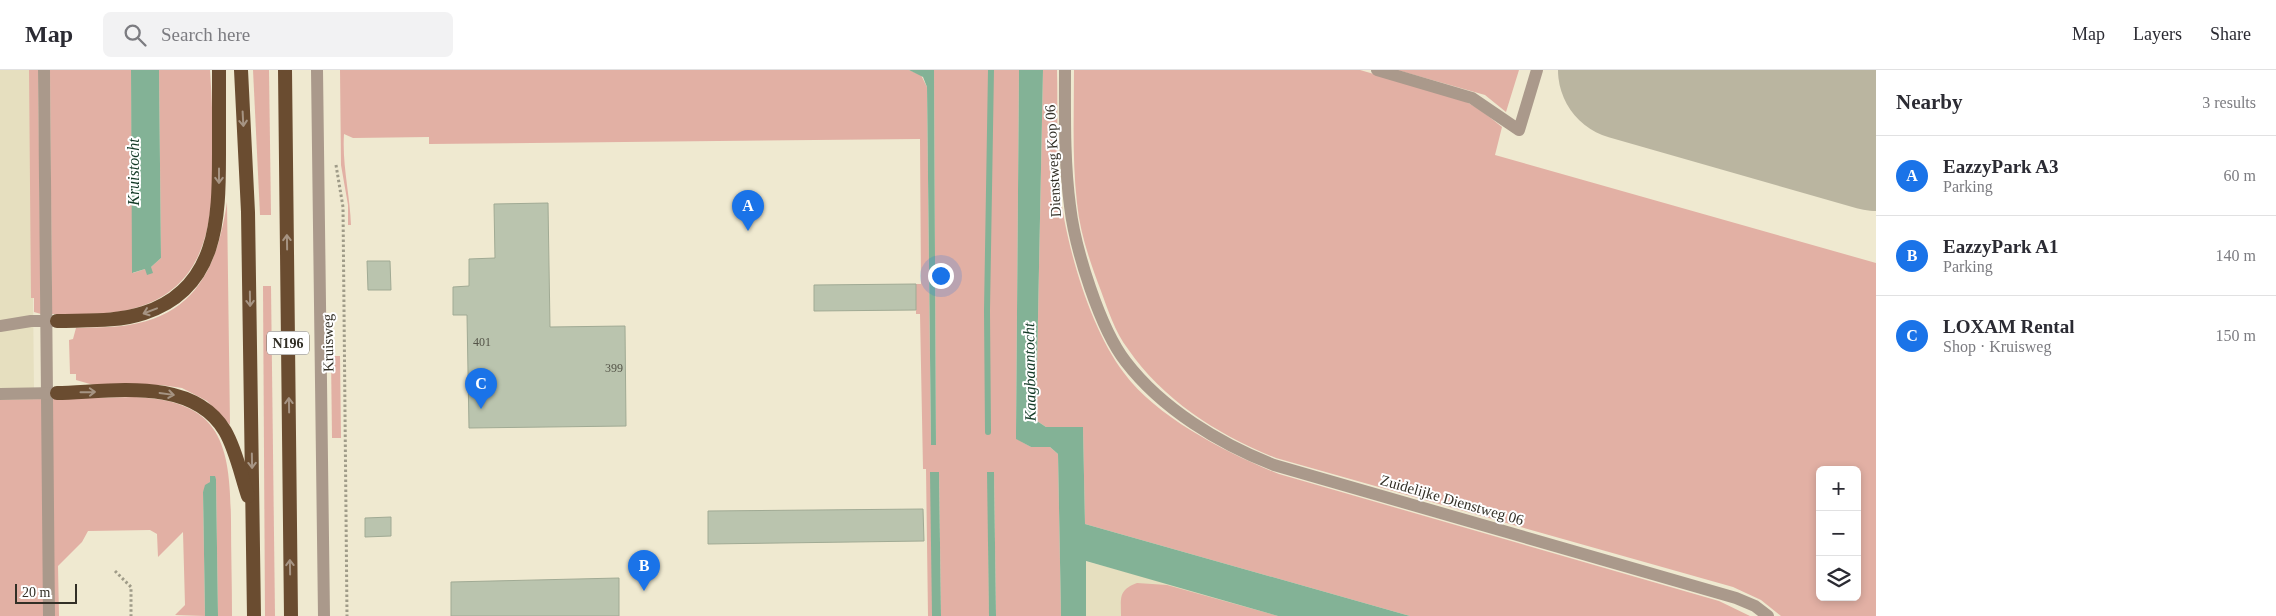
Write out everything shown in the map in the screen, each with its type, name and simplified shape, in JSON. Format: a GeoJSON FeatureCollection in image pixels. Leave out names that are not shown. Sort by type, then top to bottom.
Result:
{"type":"FeatureCollection","features":[{"type":"Feature","properties":{"kind":"highway"},"geometry":{"type":"LineString","coordinates":[[52,321],[117,319],[143,314],[170,301],[188,285],[199,271],[211,245],[218,215],[219,70]]}},
{"type":"Feature","properties":{"kind":"highway","name":"N196"},"geometry":{"type":"LineString","coordinates":[[241,70],[248,212],[254,616]]}},
{"type":"Feature","properties":{"kind":"highway","name":"N196"},"geometry":{"type":"LineString","coordinates":[[285,70],[291,616]]}},
{"type":"Feature","properties":{"kind":"highway"},"geometry":{"type":"LineString","coordinates":[[52,393],[146,391],[171,394],[192,400],[211,415],[226,433],[253,508]]}},
{"type":"Feature","properties":{"kind":"street"},"geometry":{"type":"LineString","coordinates":[[44,70],[52,321],[49,616]]}},
{"type":"Feature","properties":{"kind":"street","name":"Kruisweg"},"geometry":{"type":"LineString","coordinates":[[317,70],[324,616]]}},
{"type":"Feature","properties":{"kind":"street","name":"Dienstweg Kop 06"},"geometry":{"type":"LineString","coordinates":[[1065,70],[1066,167],[1070,209],[1077,241],[1089,282],[1109,332],[1126,362],[1144,382]]}},
{"type":"Feature","properties":{"kind":"street"},"geometry":{"type":"LineString","coordinates":[[1378,70],[1472,98],[1519,130],[1537,70]]}},
{"type":"Feature","properties":{"kind":"street"},"geometry":{"type":"LineString","coordinates":[[0,326],[31,321],[52,321]]}},
{"type":"Feature","properties":{"kind":"street","name":"Zuidelijke Dienstweg 06"},"geometry":{"type":"LineString","coordinates":[[1144,382],[1165,401],[1198,425],[1242,451],[1274,465],[1313,478],[1736,598],[1755,606],[1768,616]]}},
{"type":"Feature","properties":{"kind":"street"},"geometry":{"type":"LineString","coordinates":[[0,394],[52,393]]}},
{"type":"Feature","properties":{"kind":"path","name":"Kruisweg"},"geometry":{"type":"LineString","coordinates":[[336,163],[344,207],[347,616]]}},
{"type":"Feature","properties":{"kind":"path"},"geometry":{"type":"LineString","coordinates":[[115,571],[130,587],[131,616]]}},
{"type":"Feature","properties":{"kind":"shaded area"},"geometry":{"type":"Polygon","coordinates":[[[0,70],[31,70],[34,393],[0,616],[0,70]]]}},
{"type":"Feature","properties":{"kind":"shaded area"},"geometry":{"type":"Polygon","coordinates":[[[29,70],[38,70],[41,314],[34,312],[34,298],[31,298],[29,70]]]}},
{"type":"Feature","properties":{"kind":"shaded area"},"geometry":{"type":"Polygon","coordinates":[[[50,70],[131,70],[133,273],[151,267],[161,258],[159,70],[210,70],[213,180],[208,223],[203,243],[195,262],[183,279],[168,293],[147,304],[124,311],[52,314],[50,70]]]}},
{"type":"Feature","properties":{"kind":"shaded area"},"geometry":{"type":"Polygon","coordinates":[[[253,70],[269,70],[271,215],[260,215],[253,70]]]}},
{"type":"Feature","properties":{"kind":"shaded area"},"geometry":{"type":"Polygon","coordinates":[[[340,70],[909,70],[921,75],[927,87],[931,445],[936,444],[934,70],[1019,70],[1016,433],[1017,439],[1031,447],[1050,447],[1058,454],[1061,616],[996,616],[994,473],[988,472],[989,616],[941,616],[939,472],[932,616],[928,616],[926,469],[923,469],[920,314],[916,314],[916,284],[921,284],[920,139],[429,144],[429,137],[353,138],[344,134],[344,157],[351,225],[348,225],[348,205],[341,165],[340,70]]]}},
{"type":"Feature","properties":{"kind":"shaded area"},"geometry":{"type":"Polygon","coordinates":[[[1043,70],[1057,70],[1059,184],[1067,232],[1081,283],[1100,332],[1111,354],[1124,373],[1155,405],[1195,433],[1238,456],[1279,474],[1719,601],[1750,616],[1410,616],[1085,524],[1083,427],[1046,427],[1037,421],[1036,416],[1043,70]]]}},
{"type":"Feature","properties":{"kind":"shaded area"},"geometry":{"type":"Polygon","coordinates":[[[1074,70],[1360,70],[1454,97],[1474,106],[1502,127],[1495,155],[1876,263],[1876,616],[1781,616],[1761,600],[1733,587],[1276,458],[1254,449],[1213,427],[1175,400],[1158,384],[1123,342],[1109,313],[1083,236],[1078,214],[1074,153],[1074,70]]]}},
{"type":"Feature","properties":{"kind":"shaded area"},"geometry":{"type":"Polygon","coordinates":[[[1397,70],[1519,70],[1506,112],[1485,95],[1397,70]]]}},
{"type":"Feature","properties":{"kind":"shaded area"},"geometry":{"type":"Polygon","coordinates":[[[227,202],[230,425],[207,401],[182,388],[161,385],[97,386],[76,380],[76,374],[70,374],[69,340],[73,339],[76,328],[123,326],[153,319],[172,310],[188,297],[210,265],[218,245],[227,202]]]}},
{"type":"Feature","properties":{"kind":"shaded area"},"geometry":{"type":"Polygon","coordinates":[[[263,286],[271,286],[275,616],[265,616],[263,286]]]}},
{"type":"Feature","properties":{"kind":"shaded area"},"geometry":{"type":"Polygon","coordinates":[[[331,356],[340,356],[341,438],[332,438],[331,356]]]}},
{"type":"Feature","properties":{"kind":"shaded area"},"geometry":{"type":"Polygon","coordinates":[[[135,397],[164,400],[187,407],[203,418],[215,432],[223,449],[228,470],[230,494],[232,616],[218,616],[216,479],[214,476],[210,476],[210,482],[203,492],[205,616],[175,615],[185,605],[183,532],[158,557],[157,534],[150,530],[88,531],[82,542],[58,566],[59,616],[0,616],[0,400],[135,397]]]}},
{"type":"Feature","properties":{"kind":"shaded area"},"geometry":{"type":"Polygon","coordinates":[[[1085,561],[1163,582],[1278,616],[1086,616],[1085,561]]]}},
{"type":"Feature","properties":{"kind":"shaded area"},"geometry":{"type":"Polygon","coordinates":[[[1137,583],[1167,585],[1278,616],[1121,616],[1122,595],[1126,589],[1137,583]]]}},
{"type":"Feature","properties":{"kind":"water","name":"Kruistocht"},"geometry":{"type":"Polygon","coordinates":[[[131,70],[159,70],[161,258],[151,267],[153,273],[147,275],[145,269],[132,273],[131,70]]]}},
{"type":"Feature","properties":{"kind":"water"},"geometry":{"type":"Polygon","coordinates":[[[909,70],[934,70],[936,445],[931,445],[927,87],[923,77],[909,70]]]}},
{"type":"Feature","properties":{"kind":"water","name":"Kaagbaantocht"},"geometry":{"type":"Polygon","coordinates":[[[1019,70],[1043,70],[1036,416],[1037,421],[1046,427],[1083,427],[1085,524],[1410,616],[1278,616],[1086,561],[1086,616],[1061,616],[1058,454],[1050,447],[1031,447],[1016,439],[1019,70]]]}},
{"type":"Feature","properties":{"kind":"water"},"geometry":{"type":"Polygon","coordinates":[[[930,472],[939,472],[941,616],[932,616],[930,472]]]}},
{"type":"Feature","properties":{"kind":"water"},"geometry":{"type":"Polygon","coordinates":[[[987,472],[994,472],[996,616],[989,616],[987,472]]]}},
{"type":"Feature","properties":{"kind":"water"},"geometry":{"type":"Polygon","coordinates":[[[210,476],[215,476],[216,479],[218,616],[205,616],[203,492],[205,485],[210,482],[210,476]]]}},
{"type":"Feature","properties":{"kind":"building"},"geometry":{"type":"Polygon","coordinates":[[[548,203],[550,327],[625,326],[626,426],[469,428],[467,315],[453,315],[453,287],[469,286],[469,259],[495,258],[494,204],[548,203]]]}},
{"type":"Feature","properties":{"kind":"building"},"geometry":{"type":"Polygon","coordinates":[[[367,261],[390,261],[391,290],[368,290],[367,261]]]}},
{"type":"Feature","properties":{"kind":"building"},"geometry":{"type":"Polygon","coordinates":[[[916,284],[916,310],[814,311],[814,285],[916,284]]]}},
{"type":"Feature","properties":{"kind":"building"},"geometry":{"type":"Polygon","coordinates":[[[923,509],[924,541],[708,544],[708,511],[923,509]]]}},
{"type":"Feature","properties":{"kind":"building"},"geometry":{"type":"Polygon","coordinates":[[[391,517],[391,536],[365,537],[365,518],[391,517]]]}},
{"type":"Feature","properties":{"kind":"building"},"geometry":{"type":"Polygon","coordinates":[[[619,578],[619,616],[451,616],[451,582],[619,578]]]}},
{"type":"Feature","properties":{"kind":"waterway"},"geometry":{"type":"LineString","coordinates":[[988,432],[987,311],[991,70]]}},
{"type":"Feature","properties":{"kind":"taxiway"},"geometry":{"type":"LineString","coordinates":[[1645,75],[1647,70]]}},
{"type":"Feature","properties":{"kind":"taxiway"},"geometry":{"type":"LineString","coordinates":[[1836,70],[1876,104]]}},
{"type":"Feature","properties":{"kind":"runway"},"geometry":{"type":"LineString","coordinates":[[1628,70],[1876,141]]}},
{"type":"Feature","properties":{"kind":"place","name":"EazzyPark A3"},"geometry":{"type":"Point","coordinates":[748,231]}},
{"type":"Feature","properties":{"kind":"place","name":"LOXAM Rental"},"geometry":{"type":"Point","coordinates":[481,409]}},
{"type":"Feature","properties":{"kind":"place","name":"EazzyPark A1"},"geometry":{"type":"Point","coordinates":[644,591]}}]}
